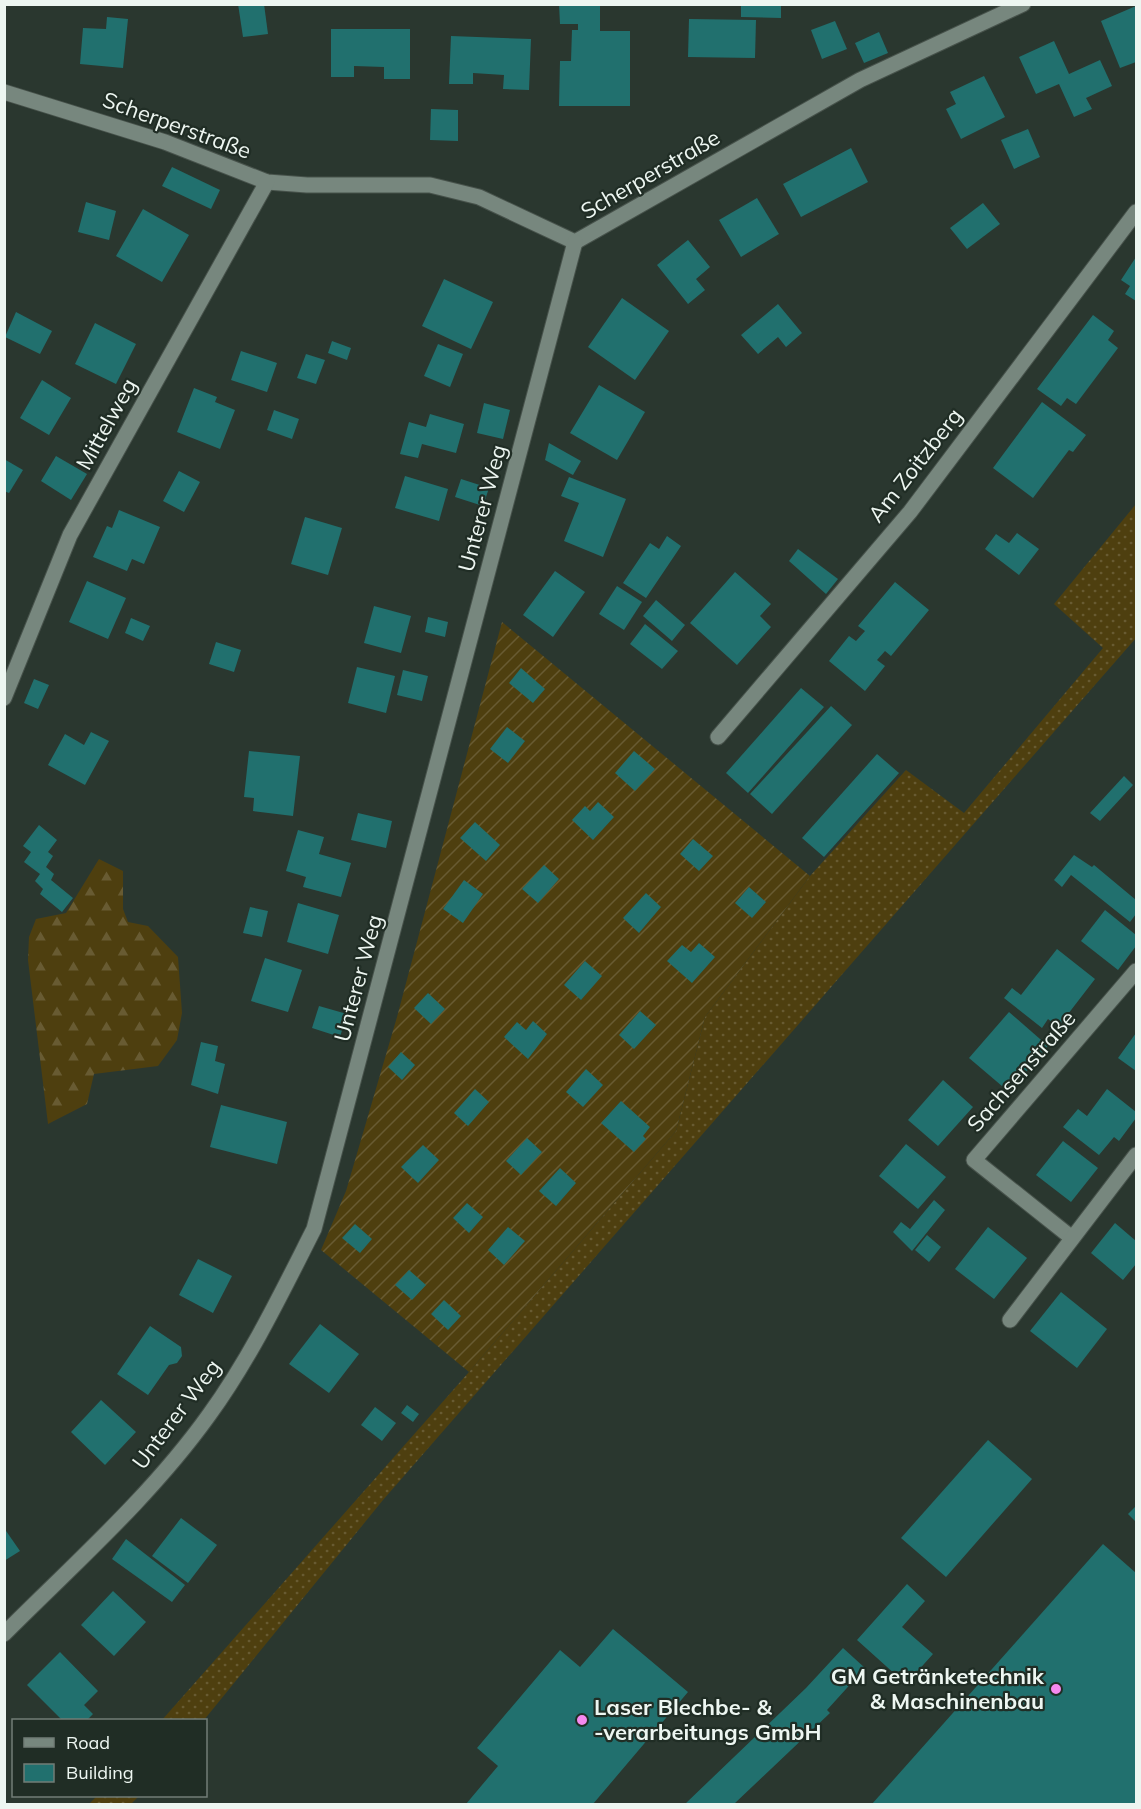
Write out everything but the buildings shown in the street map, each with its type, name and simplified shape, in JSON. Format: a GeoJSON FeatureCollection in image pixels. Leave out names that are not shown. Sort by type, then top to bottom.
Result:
{"type":"FeatureCollection","features":[{"type":"Feature","properties":{"kind":"street","name":"Scherperstraße"},"geometry":{"type":"LineString","coordinates":[[4,92],[165,142],[267,182],[307,186],[430,184],[479,197],[575,242],[860,80],[1023,4]]}},
{"type":"Feature","properties":{"kind":"street","name":"Mittelweg"},"geometry":{"type":"LineString","coordinates":[[4,698],[70,535],[267,182]]}},
{"type":"Feature","properties":{"kind":"street","name":"Am Zoitzberg"},"geometry":{"type":"LineString","coordinates":[[718,737],[910,512],[1137,212]]}},
{"type":"Feature","properties":{"kind":"street","name":"Unterer Weg"},"geometry":{"type":"LineString","coordinates":[[4,1634],[146,1491],[209,1415],[265,1325],[315,1229],[575,242]]}},
{"type":"Feature","properties":{"kind":"street","name":"Sachsenstraße"},"geometry":{"type":"LineString","coordinates":[[1072,1238],[974,1160],[1137,971]]}},
{"type":"Feature","properties":{"kind":"street"},"geometry":{"type":"LineString","coordinates":[[1010,1320],[1137,1155]]}},
{"type":"Feature","properties":{"kind":"green space"},"geometry":{"type":"Polygon","coordinates":[[[1136,504],[1136,638],[383,1500],[205,1719],[163,1719],[469,1372],[676,1131],[705,1017],[810,876],[906,770],[964,813],[1103,648],[1054,604],[1136,504]]]}},
{"type":"Feature","properties":{"kind":"green space"},"geometry":{"type":"Polygon","coordinates":[[[502,622],[810,876],[705,1017],[676,1131],[469,1372],[321,1250],[346,1191],[397,1017],[502,622]]]}},
{"type":"Feature","properties":{"kind":"green space"},"geometry":{"type":"Polygon","coordinates":[[[99,859],[123,871],[123,909],[128,922],[148,926],[178,957],[182,1013],[177,1040],[158,1066],[94,1074],[87,1104],[48,1124],[28,960],[29,937],[36,919],[66,913],[99,859]]]}},
{"type":"Feature","properties":{"kind":"green space"},"geometry":{"type":"Polygon","coordinates":[[[96,1797],[138,1797],[131,1804],[89,1804],[96,1797]]]}},
{"type":"Feature","properties":{"kind":"place","name":"GM Getränketechnik & Maschinenbau"},"geometry":{"type":"Point","coordinates":[1056,1689]}},
{"type":"Feature","properties":{"kind":"place","name":"Laser Blechbe- & -verarbeitungs GmbH"},"geometry":{"type":"Point","coordinates":[582,1720]}}]}
